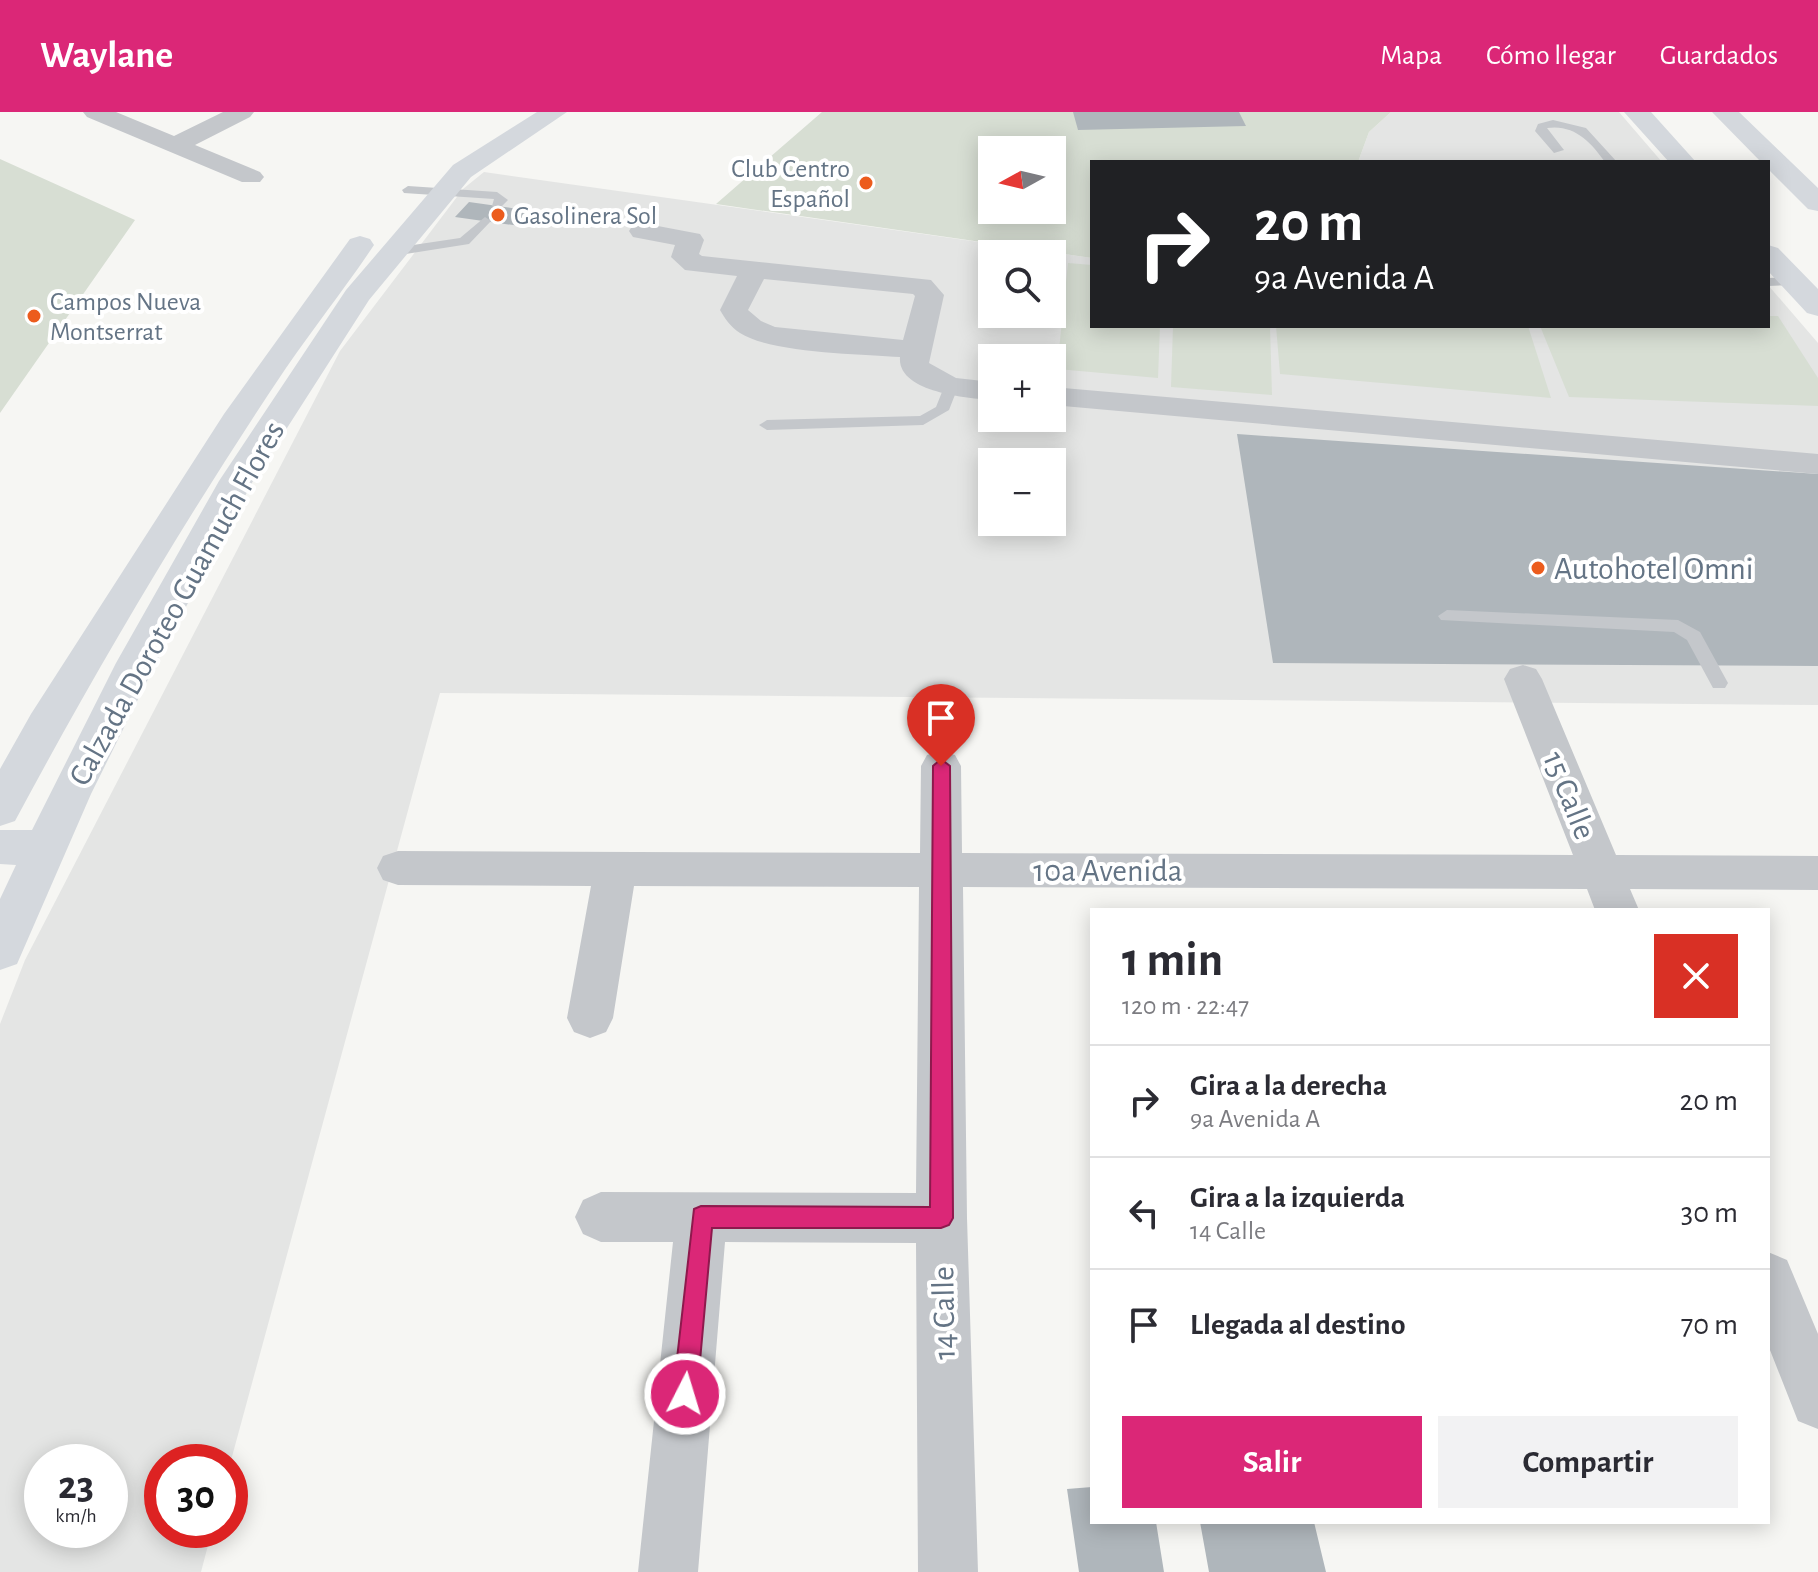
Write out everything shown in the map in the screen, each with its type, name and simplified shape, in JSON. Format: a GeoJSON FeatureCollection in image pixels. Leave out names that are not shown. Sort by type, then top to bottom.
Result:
{"type":"FeatureCollection","features":[{"type":"Feature","properties":{"kind":"main road","name":"Calzada Doroteo Guamuch Flores"},"geometry":{"type":"LineString","coordinates":[[2,800],[197,479],[335,277],[408,190],[447,156],[520,112]]}},
{"type":"Feature","properties":{"kind":"main road","name":"Calzada Doroteo Guamuch Flores"},"geometry":{"type":"LineString","coordinates":[[0,950],[70,794],[136,663],[236,481],[369,282],[442,193],[462,171],[554,112]]}},
{"type":"Feature","properties":{"kind":"main road"},"geometry":{"type":"LineString","coordinates":[[1637,112],[1681,160]]}},
{"type":"Feature","properties":{"kind":"main road"},"geometry":{"type":"LineString","coordinates":[[1725,112],[1818,203]]}},
{"type":"Feature","properties":{"kind":"main road"},"geometry":{"type":"LineString","coordinates":[[1770,258],[1781,282],[1818,307]]}},
{"type":"Feature","properties":{"kind":"main road"},"geometry":{"type":"LineString","coordinates":[[335,277],[369,282]]}},
{"type":"Feature","properties":{"kind":"main road"},"geometry":{"type":"LineString","coordinates":[[2,800],[70,794]]}},
{"type":"Feature","properties":{"kind":"main road"},"geometry":{"type":"LineString","coordinates":[[0,847],[45,848]]}},
{"type":"Feature","properties":{"kind":"street"},"geometry":{"type":"LineString","coordinates":[[95,112],[251,177]]}},
{"type":"Feature","properties":{"kind":"street"},"geometry":{"type":"LineString","coordinates":[[178,144],[242,112]]}},
{"type":"Feature","properties":{"kind":"street"},"geometry":{"type":"LineString","coordinates":[[642,231],[690,240],[685,257],[695,264],[921,286],[930,295],[915,350],[914,366],[932,382],[978,390]]}},
{"type":"Feature","properties":{"kind":"street"},"geometry":{"type":"LineString","coordinates":[[754,270],[734,310],[741,322],[755,331],[772,336],[915,350]]}},
{"type":"Feature","properties":{"kind":"street"},"geometry":{"type":"LineString","coordinates":[[1066,397],[1818,464]]}},
{"type":"Feature","properties":{"kind":"street","name":"15 Calle"},"geometry":{"type":"LineString","coordinates":[[1523,679],[1610,891]]}},
{"type":"Feature","properties":{"kind":"street","name":"14 Calle"},"geometry":{"type":"LineString","coordinates":[[941,766],[941,1218],[948,1572]]}},
{"type":"Feature","properties":{"kind":"street","name":"10a Avenida"},"geometry":{"type":"LineString","coordinates":[[398,868],[940,869],[1610,891],[1818,873]]}},
{"type":"Feature","properties":{"kind":"street"},"geometry":{"type":"LineString","coordinates":[[590,1018],[616,868]]}},
{"type":"Feature","properties":{"kind":"street"},"geometry":{"type":"LineString","coordinates":[[601,1217],[941,1218]]}},
{"type":"Feature","properties":{"kind":"street"},"geometry":{"type":"LineString","coordinates":[[668,1572],[701,1217]]}},
{"type":"Feature","properties":{"kind":"street"},"geometry":{"type":"LineString","coordinates":[[1770,1283],[1818,1401]]}},
{"type":"Feature","properties":{"kind":"lane"},"geometry":{"type":"LineString","coordinates":[[1558,150],[1541,131],[1542,126],[1569,124],[1582,129],[1609,160]]}},
{"type":"Feature","properties":{"kind":"lane"},"geometry":{"type":"LineString","coordinates":[[408,190],[497,196],[502,200],[498,206]]}},
{"type":"Feature","properties":{"kind":"lane"},"geometry":{"type":"LineString","coordinates":[[393,252],[464,241],[485,221]]}},
{"type":"Feature","properties":{"kind":"lane"},"geometry":{"type":"LineString","coordinates":[[767,425],[923,420],[942,410],[951,387]]}},
{"type":"Feature","properties":{"kind":"lane"},"geometry":{"type":"LineString","coordinates":[[1447,616],[1678,626],[1694,636],[1719,683]]}},
{"type":"Feature","properties":{"kind":"shaded area","name":"Club Centro Español"},"geometry":{"type":"Polygon","coordinates":[[[822,112],[1391,112],[1369,132],[1359,160],[1090,160],[1090,258],[1066,254],[1066,240],[978,242],[716,204],[822,112]]]}},
{"type":"Feature","properties":{"kind":"shaded area"},"geometry":{"type":"Polygon","coordinates":[[[1391,112],[1619,112],[1660,160],[1359,160],[1369,132],[1391,112]]]}},
{"type":"Feature","properties":{"kind":"shaded area","name":"Campos Nueva Montserrat"},"geometry":{"type":"Polygon","coordinates":[[[0,159],[135,220],[0,413],[0,159]]]}},
{"type":"Feature","properties":{"kind":"shaded area"},"geometry":{"type":"Polygon","coordinates":[[[484,172],[978,242],[978,328],[1066,328],[1066,254],[1090,258],[1090,328],[1770,328],[1770,287],[1818,343],[1818,705],[440,693],[235,1444],[144,1444],[144,1548],[207,1548],[201,1572],[0,1572],[0,1024],[25,960],[340,351],[463,189],[484,172]]]}},
{"type":"Feature","properties":{"kind":"shaded area"},"geometry":{"type":"Polygon","coordinates":[[[1068,263],[1090,265],[1090,328],[1160,328],[1158,378],[1066,370],[1066,344],[1060,344],[1061,328],[1066,328],[1068,263]]]}},
{"type":"Feature","properties":{"kind":"shaded area"},"geometry":{"type":"Polygon","coordinates":[[[1770,316],[1778,316],[1818,378],[1818,406],[1569,397],[1541,328],[1770,328],[1770,316]]]}},
{"type":"Feature","properties":{"kind":"shaded area"},"geometry":{"type":"Polygon","coordinates":[[[1173,328],[1270,328],[1272,395],[1171,387],[1173,328]]]}},
{"type":"Feature","properties":{"kind":"shaded area"},"geometry":{"type":"Polygon","coordinates":[[[1276,328],[1529,328],[1551,398],[1280,374],[1276,328]]]}},
{"type":"Feature","properties":{"kind":"building"},"geometry":{"type":"Polygon","coordinates":[[[1073,112],[1239,112],[1246,126],[1078,130],[1073,112]]]}},
{"type":"Feature","properties":{"kind":"building","name":"Gasolinera Sol"},"geometry":{"type":"Polygon","coordinates":[[[469,202],[540,212],[527,227],[455,217],[469,202]]]}},
{"type":"Feature","properties":{"kind":"building","name":"Autohotel Omni"},"geometry":{"type":"Polygon","coordinates":[[[1237,434],[1818,474],[1818,666],[1273,663],[1237,434]]]}},
{"type":"Feature","properties":{"kind":"building"},"geometry":{"type":"Polygon","coordinates":[[[1090,1487],[1090,1524],[1156,1524],[1164,1572],[1079,1572],[1067,1489],[1090,1487]]]}},
{"type":"Feature","properties":{"kind":"building"},"geometry":{"type":"Polygon","coordinates":[[[1200,1524],[1314,1524],[1326,1572],[1209,1572],[1200,1524]]]}},
{"type":"Feature","properties":{"kind":"place","name":"Club Centro Español"},"geometry":{"type":"Point","coordinates":[866,183]}},
{"type":"Feature","properties":{"kind":"place","name":"Gasolinera Sol"},"geometry":{"type":"Point","coordinates":[498,215]}},
{"type":"Feature","properties":{"kind":"place","name":"Campos Nueva Montserrat"},"geometry":{"type":"Point","coordinates":[34,316]}},
{"type":"Feature","properties":{"kind":"place","name":"Autohotel Omni"},"geometry":{"type":"Point","coordinates":[1538,568]}},
{"type":"Feature","properties":{"kind":"route"},"geometry":{"type":"LineString","coordinates":[[685,1394],[701,1217],[941,1218],[941,766]]}}]}
